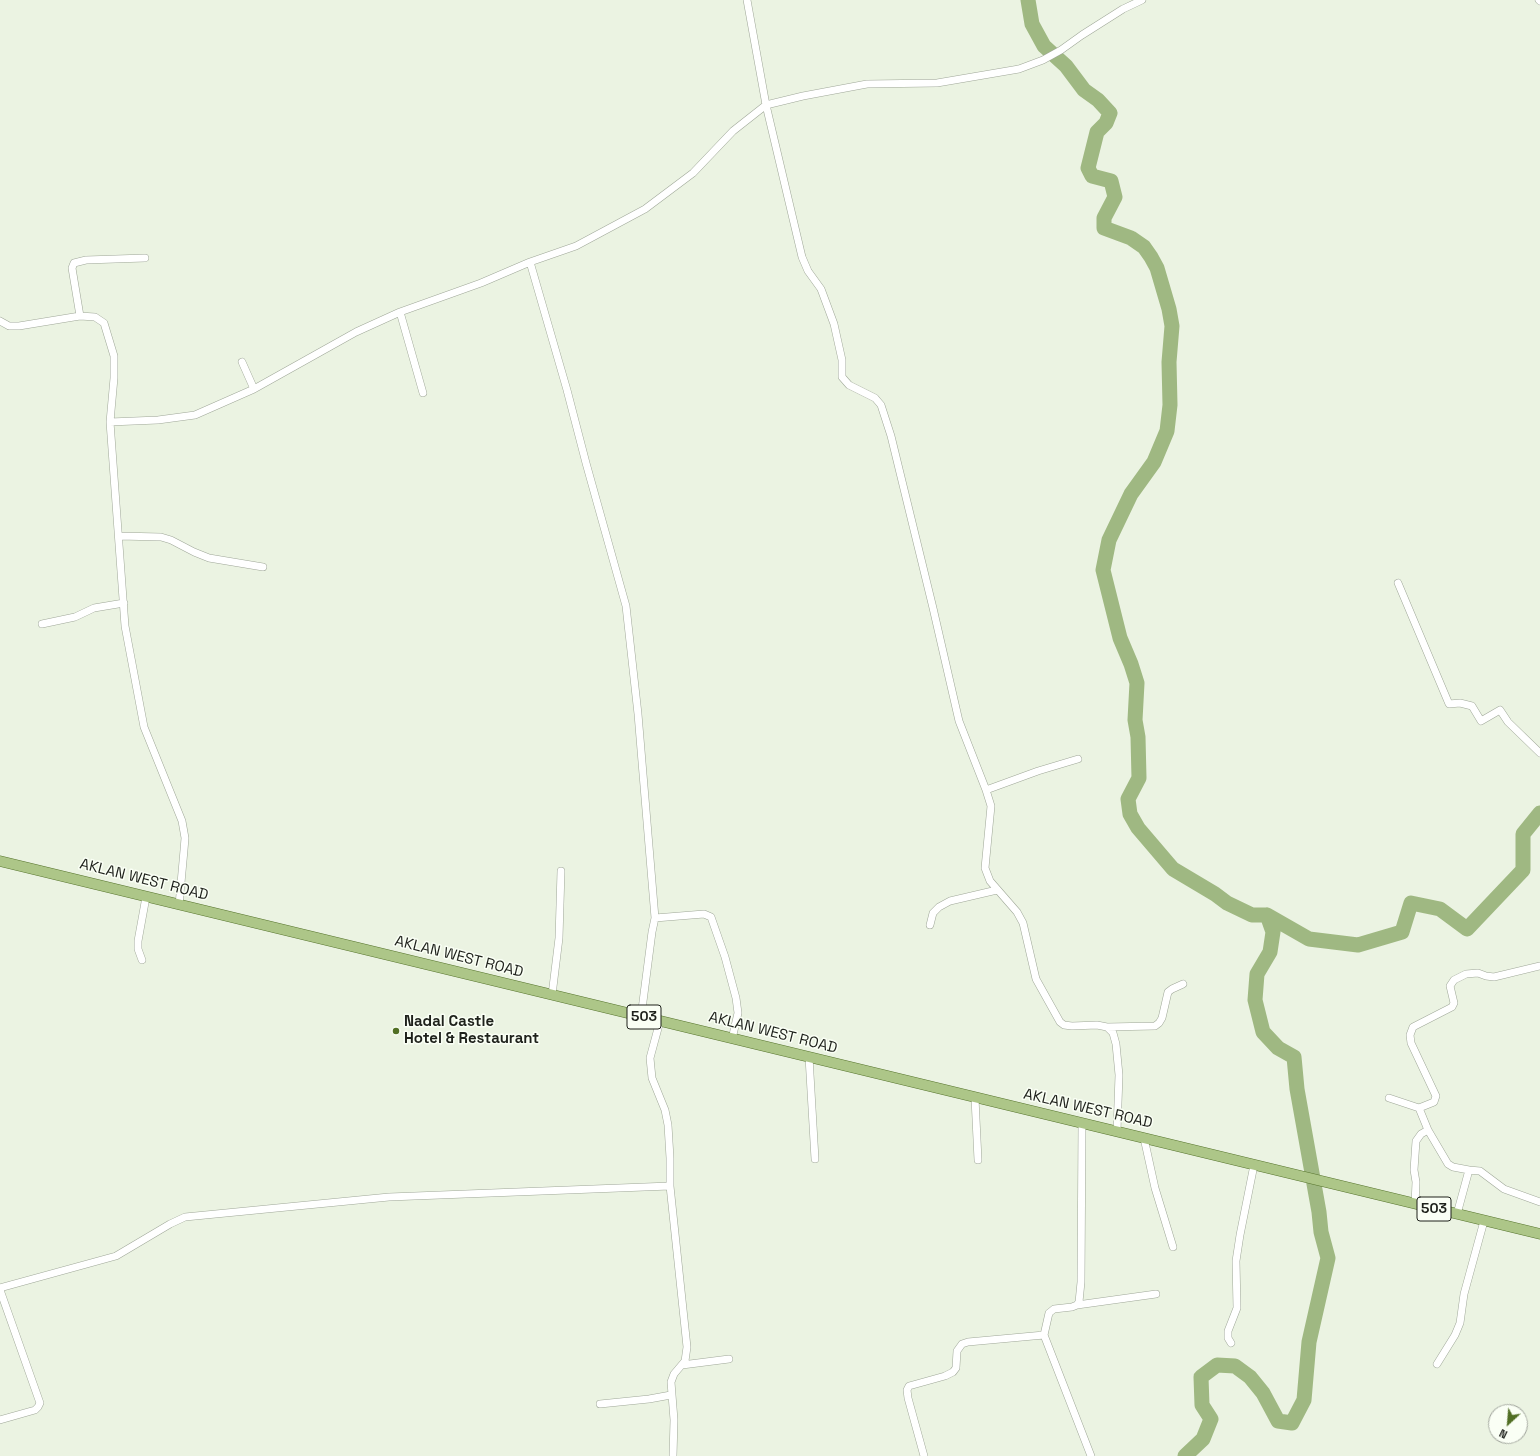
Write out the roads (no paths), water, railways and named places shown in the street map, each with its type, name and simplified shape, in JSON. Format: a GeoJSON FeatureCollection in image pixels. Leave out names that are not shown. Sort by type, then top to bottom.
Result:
{"type":"FeatureCollection","features":[{"type":"Feature","properties":{"kind":"main road","name":"AKLAN WEST ROAD"},"geometry":{"type":"LineString","coordinates":[[0,861],[1540,1234]]}},
{"type":"Feature","properties":{"kind":"street"},"geometry":{"type":"LineString","coordinates":[[747,0],[766,106],[802,257],[808,271],[821,289],[834,324],[842,360],[842,377],[849,385],[875,398],[881,405],[891,436],[959,721],[991,806],[984,868],[990,881],[1017,912],[1024,923],[1036,979],[1060,1022],[1064,1025],[1097,1025],[1107,1027],[1155,1026],[1162,1018],[1168,992],[1183,984]]}},
{"type":"Feature","properties":{"kind":"street"},"geometry":{"type":"LineString","coordinates":[[110,422],[158,420],[195,415],[254,389],[356,332],[400,312],[481,283],[530,262],[576,246],[645,209],[693,173],[733,131],[766,106],[803,96],[867,84],[944,81],[1019,69],[1042,60],[1061,50],[1123,9],[1142,0]]}},
{"type":"Feature","properties":{"kind":"street"},"geometry":{"type":"LineString","coordinates":[[80,316],[72,268],[74,263],[86,260],[145,258]]}},
{"type":"Feature","properties":{"kind":"street"},"geometry":{"type":"LineString","coordinates":[[530,262],[567,390],[626,606],[638,714],[656,918],[652,932],[641,1017]]}},
{"type":"Feature","properties":{"kind":"street"},"geometry":{"type":"LineString","coordinates":[[400,312],[423,393]]}},
{"type":"Feature","properties":{"kind":"street"},"geometry":{"type":"LineString","coordinates":[[0,321],[9,326],[19,326],[80,316],[95,317],[104,323],[114,356],[114,378],[110,422],[125,626],[144,727],[182,821],[185,838],[179,905]]}},
{"type":"Feature","properties":{"kind":"street"},"geometry":{"type":"LineString","coordinates":[[242,362],[254,389]]}},
{"type":"Feature","properties":{"kind":"street"},"geometry":{"type":"LineString","coordinates":[[119,536],[161,537],[171,540],[209,558],[263,567]]}},
{"type":"Feature","properties":{"kind":"street"},"geometry":{"type":"LineString","coordinates":[[1398,583],[1449,704],[1460,703],[1472,706],[1481,721],[1500,710],[1508,722],[1540,753]]}},
{"type":"Feature","properties":{"kind":"street"},"geometry":{"type":"LineString","coordinates":[[42,624],[75,618],[94,608],[124,603]]}},
{"type":"Feature","properties":{"kind":"street"},"geometry":{"type":"LineString","coordinates":[[986,790],[1038,771],[1078,759]]}},
{"type":"Feature","properties":{"kind":"street"},"geometry":{"type":"LineString","coordinates":[[552,995],[559,938],[561,871]]}},
{"type":"Feature","properties":{"kind":"street"},"geometry":{"type":"LineString","coordinates":[[930,925],[934,913],[939,907],[950,901],[997,890]]}},
{"type":"Feature","properties":{"kind":"street"},"geometry":{"type":"LineString","coordinates":[[142,960],[138,949],[138,941],[146,896]]}},
{"type":"Feature","properties":{"kind":"street"},"geometry":{"type":"LineString","coordinates":[[656,918],[704,914],[712,917],[736,998],[738,1013],[732,1039]]}},
{"type":"Feature","properties":{"kind":"street"},"geometry":{"type":"LineString","coordinates":[[1389,1098],[1419,1108],[1434,1102],[1436,1096],[1411,1043],[1410,1035],[1413,1027],[1452,1007],[1454,1003],[1450,986],[1454,980],[1466,974],[1478,974],[1494,977],[1540,966]]}},
{"type":"Feature","properties":{"kind":"street"},"geometry":{"type":"LineString","coordinates":[[660,1021],[650,1058],[652,1078],[665,1110],[668,1125],[670,1186],[687,1347],[686,1356],[674,1374],[671,1382],[674,1420],[673,1456]]}},
{"type":"Feature","properties":{"kind":"street"},"geometry":{"type":"LineString","coordinates":[[1107,1027],[1113,1033],[1116,1044],[1119,1075],[1117,1131]]}},
{"type":"Feature","properties":{"kind":"street"},"geometry":{"type":"LineString","coordinates":[[808,1057],[815,1159]]}},
{"type":"Feature","properties":{"kind":"street"},"geometry":{"type":"LineString","coordinates":[[975,1098],[978,1160]]}},
{"type":"Feature","properties":{"kind":"street"},"geometry":{"type":"LineString","coordinates":[[1419,1108],[1428,1130],[1448,1164],[1453,1167],[1480,1171],[1504,1189],[1540,1202]]}},
{"type":"Feature","properties":{"kind":"street"},"geometry":{"type":"LineString","coordinates":[[1077,1305],[1079,1302],[1081,1282],[1082,1124]]}},
{"type":"Feature","properties":{"kind":"street"},"geometry":{"type":"LineString","coordinates":[[1415,1204],[1416,1182],[1414,1170],[1416,1141],[1421,1134],[1428,1130]]}},
{"type":"Feature","properties":{"kind":"street"},"geometry":{"type":"LineString","coordinates":[[1144,1138],[1155,1188],[1173,1247]]}},
{"type":"Feature","properties":{"kind":"street"},"geometry":{"type":"LineString","coordinates":[[1232,1343],[1228,1338],[1228,1331],[1237,1308],[1236,1261],[1254,1165]]}},
{"type":"Feature","properties":{"kind":"street"},"geometry":{"type":"LineString","coordinates":[[1457,1214],[1469,1170]]}},
{"type":"Feature","properties":{"kind":"street"},"geometry":{"type":"LineString","coordinates":[[0,1420],[35,1410],[40,1403],[0,1289],[116,1256],[170,1224],[185,1218],[389,1197],[670,1186]]}},
{"type":"Feature","properties":{"kind":"street"},"geometry":{"type":"LineString","coordinates":[[1437,1364],[1455,1335],[1460,1323],[1464,1294],[1484,1221]]}},
{"type":"Feature","properties":{"kind":"street"},"geometry":{"type":"LineString","coordinates":[[1091,1456],[1044,1334],[1049,1313],[1054,1309],[1156,1294]]}},
{"type":"Feature","properties":{"kind":"street"},"geometry":{"type":"LineString","coordinates":[[924,1456],[908,1398],[907,1390],[909,1386],[945,1376],[952,1372],[956,1368],[957,1351],[962,1344],[968,1342],[1044,1334]]}},
{"type":"Feature","properties":{"kind":"street"},"geometry":{"type":"LineString","coordinates":[[682,1364],[729,1360]]}},
{"type":"Feature","properties":{"kind":"street"},"geometry":{"type":"LineString","coordinates":[[600,1404],[649,1399],[671,1395]]}},
{"type":"Feature","properties":{"kind":"waterway"},"geometry":{"type":"LineString","coordinates":[[1028,0],[1032,24],[1044,46],[1066,66],[1084,90],[1098,100],[1110,113],[1106,123],[1097,132],[1088,168],[1092,176],[1111,181],[1115,197],[1104,218],[1104,228],[1131,238],[1144,247],[1151,257],[1157,268],[1169,309],[1172,326],[1169,362],[1170,405],[1167,431],[1154,462],[1131,494],[1109,540],[1103,570],[1120,638],[1137,683],[1135,720],[1138,737],[1139,778],[1128,799],[1130,814],[1138,828],[1173,869],[1215,894],[1227,903],[1252,915],[1267,915],[1309,939],[1358,945],[1402,932],[1411,903],[1440,909],[1467,929],[1523,870],[1523,834],[1540,813]]}},
{"type":"Feature","properties":{"kind":"waterway"},"geometry":{"type":"LineString","coordinates":[[1185,1456],[1203,1439],[1211,1419],[1202,1405],[1201,1377],[1217,1365],[1235,1366],[1250,1377],[1263,1393],[1278,1421],[1292,1423],[1304,1400],[1309,1342],[1328,1258],[1321,1232],[1319,1212],[1297,1089],[1294,1057],[1278,1048],[1263,1032],[1255,1000],[1257,974],[1270,952],[1273,932],[1267,915]]}},
{"type":"Feature","properties":{"kind":"place","name":"Nadal Castle Hotel & Restaurant"},"geometry":{"type":"Point","coordinates":[396,1031]}}]}
